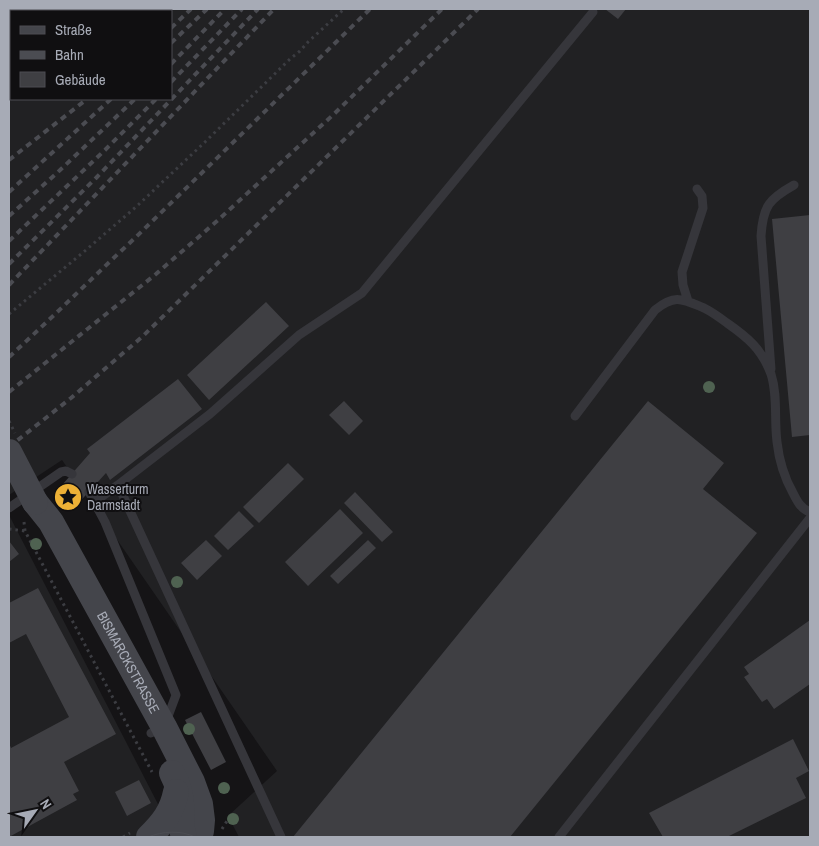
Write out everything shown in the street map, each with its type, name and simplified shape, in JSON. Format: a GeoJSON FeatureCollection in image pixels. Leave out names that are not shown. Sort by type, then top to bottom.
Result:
{"type":"FeatureCollection","features":[{"type":"Feature","properties":{"kind":"main road","name":"BISMARCKSTRASSE"},"geometry":{"type":"LineString","coordinates":[[9,452],[35,502],[52,545],[157,730],[192,782],[200,804],[202,820],[195,836],[181,824],[181,803],[178,784],[157,730]]}},
{"type":"Feature","properties":{"kind":"main road"},"geometry":{"type":"LineString","coordinates":[[143,833],[165,821],[174,802],[178,784]]}},
{"type":"Feature","properties":{"kind":"lane"},"geometry":{"type":"LineString","coordinates":[[94,502],[118,486],[210,414],[299,334],[362,293],[593,12]]}},
{"type":"Feature","properties":{"kind":"lane"},"geometry":{"type":"LineString","coordinates":[[794,185],[770,202],[762,222],[761,236],[772,379],[776,405],[777,442],[781,463],[791,489],[805,510],[810,512]]}},
{"type":"Feature","properties":{"kind":"lane"},"geometry":{"type":"LineString","coordinates":[[688,301],[683,285],[682,272],[704,208],[702,196],[697,189]]}},
{"type":"Feature","properties":{"kind":"lane"},"geometry":{"type":"LineString","coordinates":[[575,416],[655,310],[670,300],[688,301],[710,310],[748,339],[756,346],[772,379]]}},
{"type":"Feature","properties":{"kind":"lane"},"geometry":{"type":"LineString","coordinates":[[9,508],[61,472],[72,474]]}},
{"type":"Feature","properties":{"kind":"lane"},"geometry":{"type":"LineString","coordinates":[[118,486],[281,837]]}},
{"type":"Feature","properties":{"kind":"lane"},"geometry":{"type":"LineString","coordinates":[[89,492],[105,522],[175,692],[175,698],[157,730]]}},
{"type":"Feature","properties":{"kind":"lane"},"geometry":{"type":"LineString","coordinates":[[558,837],[810,518]]}},
{"type":"Feature","properties":{"kind":"path"},"geometry":{"type":"LineString","coordinates":[[9,314],[137,206],[344,9]]}},
{"type":"Feature","properties":{"kind":"path"},"geometry":{"type":"LineString","coordinates":[[9,530],[25,531],[152,774]]}},
{"type":"Feature","properties":{"kind":"path"},"geometry":{"type":"LineString","coordinates":[[123,837],[143,833]]}},
{"type":"Feature","properties":{"kind":"shaded area"},"geometry":{"type":"Polygon","coordinates":[[[9,9],[810,9],[810,837],[239,837],[228,816],[277,771],[62,460],[9,495],[9,9]]]}},
{"type":"Feature","properties":{"kind":"shaded area"},"geometry":{"type":"Polygon","coordinates":[[[9,515],[175,837],[9,837],[9,515]]]}},
{"type":"Feature","properties":{"kind":"building"},"geometry":{"type":"Polygon","coordinates":[[[605,9],[626,9],[618,19],[605,9]]]}},
{"type":"Feature","properties":{"kind":"building"},"geometry":{"type":"Polygon","coordinates":[[[810,215],[810,435],[792,437],[772,219],[810,215]]]}},
{"type":"Feature","properties":{"kind":"building"},"geometry":{"type":"Polygon","coordinates":[[[266,302],[289,326],[209,400],[187,375],[266,302]]]}},
{"type":"Feature","properties":{"kind":"building"},"geometry":{"type":"Polygon","coordinates":[[[178,379],[202,409],[110,480],[106,473],[74,508],[61,508],[55,499],[56,492],[90,453],[87,449],[178,379]]]}},
{"type":"Feature","properties":{"kind":"building"},"geometry":{"type":"Polygon","coordinates":[[[344,401],[363,421],[349,435],[329,415],[344,401]]]}},
{"type":"Feature","properties":{"kind":"building"},"geometry":{"type":"Polygon","coordinates":[[[648,401],[724,463],[703,489],[757,533],[510,837],[293,837],[648,401]]]}},
{"type":"Feature","properties":{"kind":"building"},"geometry":{"type":"Polygon","coordinates":[[[288,463],[304,479],[259,523],[243,507],[288,463]]]}},
{"type":"Feature","properties":{"kind":"building"},"geometry":{"type":"Polygon","coordinates":[[[355,492],[393,532],[382,542],[344,503],[355,492]]]}},
{"type":"Feature","properties":{"kind":"building"},"geometry":{"type":"Polygon","coordinates":[[[340,509],[363,533],[308,586],[285,562],[340,509]]]}},
{"type":"Feature","properties":{"kind":"building"},"geometry":{"type":"Polygon","coordinates":[[[239,511],[254,526],[228,550],[214,536],[239,511]]]}},
{"type":"Feature","properties":{"kind":"building"},"geometry":{"type":"Polygon","coordinates":[[[206,540],[222,556],[197,580],[181,563],[206,540]]]}},
{"type":"Feature","properties":{"kind":"building"},"geometry":{"type":"Polygon","coordinates":[[[368,540],[376,548],[338,584],[330,576],[368,540]]]}},
{"type":"Feature","properties":{"kind":"building"},"geometry":{"type":"Polygon","coordinates":[[[9,541],[19,554],[9,562],[9,541]]]}},
{"type":"Feature","properties":{"kind":"building"},"geometry":{"type":"Polygon","coordinates":[[[38,588],[116,734],[64,762],[79,791],[73,794],[77,800],[9,837],[9,743],[11,748],[69,717],[26,634],[9,643],[9,603],[38,588]]]}},
{"type":"Feature","properties":{"kind":"building"},"geometry":{"type":"Polygon","coordinates":[[[810,620],[810,684],[774,709],[767,699],[762,702],[744,677],[749,674],[744,667],[810,620]]]}},
{"type":"Feature","properties":{"kind":"building"},"geometry":{"type":"Polygon","coordinates":[[[201,712],[226,762],[211,770],[185,720],[201,712]]]}},
{"type":"Feature","properties":{"kind":"building"},"geometry":{"type":"Polygon","coordinates":[[[793,739],[809,771],[796,778],[806,798],[727,837],[663,837],[649,813],[793,739]]]}},
{"type":"Feature","properties":{"kind":"building"},"geometry":{"type":"Polygon","coordinates":[[[139,780],[151,803],[127,816],[115,792],[139,780]]]}},
{"type":"Feature","properties":{"kind":"tram line"},"geometry":{"type":"LineString","coordinates":[[148,837],[172,832],[184,833],[195,837]]}},
{"type":"Feature","properties":{"kind":"railway"},"geometry":{"type":"LineString","coordinates":[[172,27],[191,9]]}},
{"type":"Feature","properties":{"kind":"railway"},"geometry":{"type":"LineString","coordinates":[[172,42],[207,9]]}},
{"type":"Feature","properties":{"kind":"railway"},"geometry":{"type":"LineString","coordinates":[[172,63],[225,9]]}},
{"type":"Feature","properties":{"kind":"railway"},"geometry":{"type":"LineString","coordinates":[[172,81],[242,9]]}},
{"type":"Feature","properties":{"kind":"railway"},"geometry":{"type":"LineString","coordinates":[[172,99],[258,9]]}},
{"type":"Feature","properties":{"kind":"railway"},"geometry":{"type":"LineString","coordinates":[[9,285],[274,9]]}},
{"type":"Feature","properties":{"kind":"railway"},"geometry":{"type":"LineString","coordinates":[[9,357],[136,237],[370,9]]}},
{"type":"Feature","properties":{"kind":"railway"},"geometry":{"type":"LineString","coordinates":[[9,392],[156,274],[217,221],[334,114],[442,9]]}},
{"type":"Feature","properties":{"kind":"railway"},"geometry":{"type":"LineString","coordinates":[[9,447],[71,398],[143,336],[478,9]]}},
{"type":"Feature","properties":{"kind":"railway"},"geometry":{"type":"LineString","coordinates":[[9,160],[86,100]]}},
{"type":"Feature","properties":{"kind":"railway"},"geometry":{"type":"LineString","coordinates":[[9,192],[110,100]]}},
{"type":"Feature","properties":{"kind":"railway"},"geometry":{"type":"LineString","coordinates":[[9,216],[134,100]]}},
{"type":"Feature","properties":{"kind":"railway"},"geometry":{"type":"LineString","coordinates":[[9,241],[155,100]]}},
{"type":"Feature","properties":{"kind":"railway"},"geometry":{"type":"LineString","coordinates":[[9,264],[96,178],[171,100]]}},
{"type":"Feature","properties":{"kind":"place","name":"Wasserturm Darmstadt"},"geometry":{"type":"Point","coordinates":[68,497]}}]}
